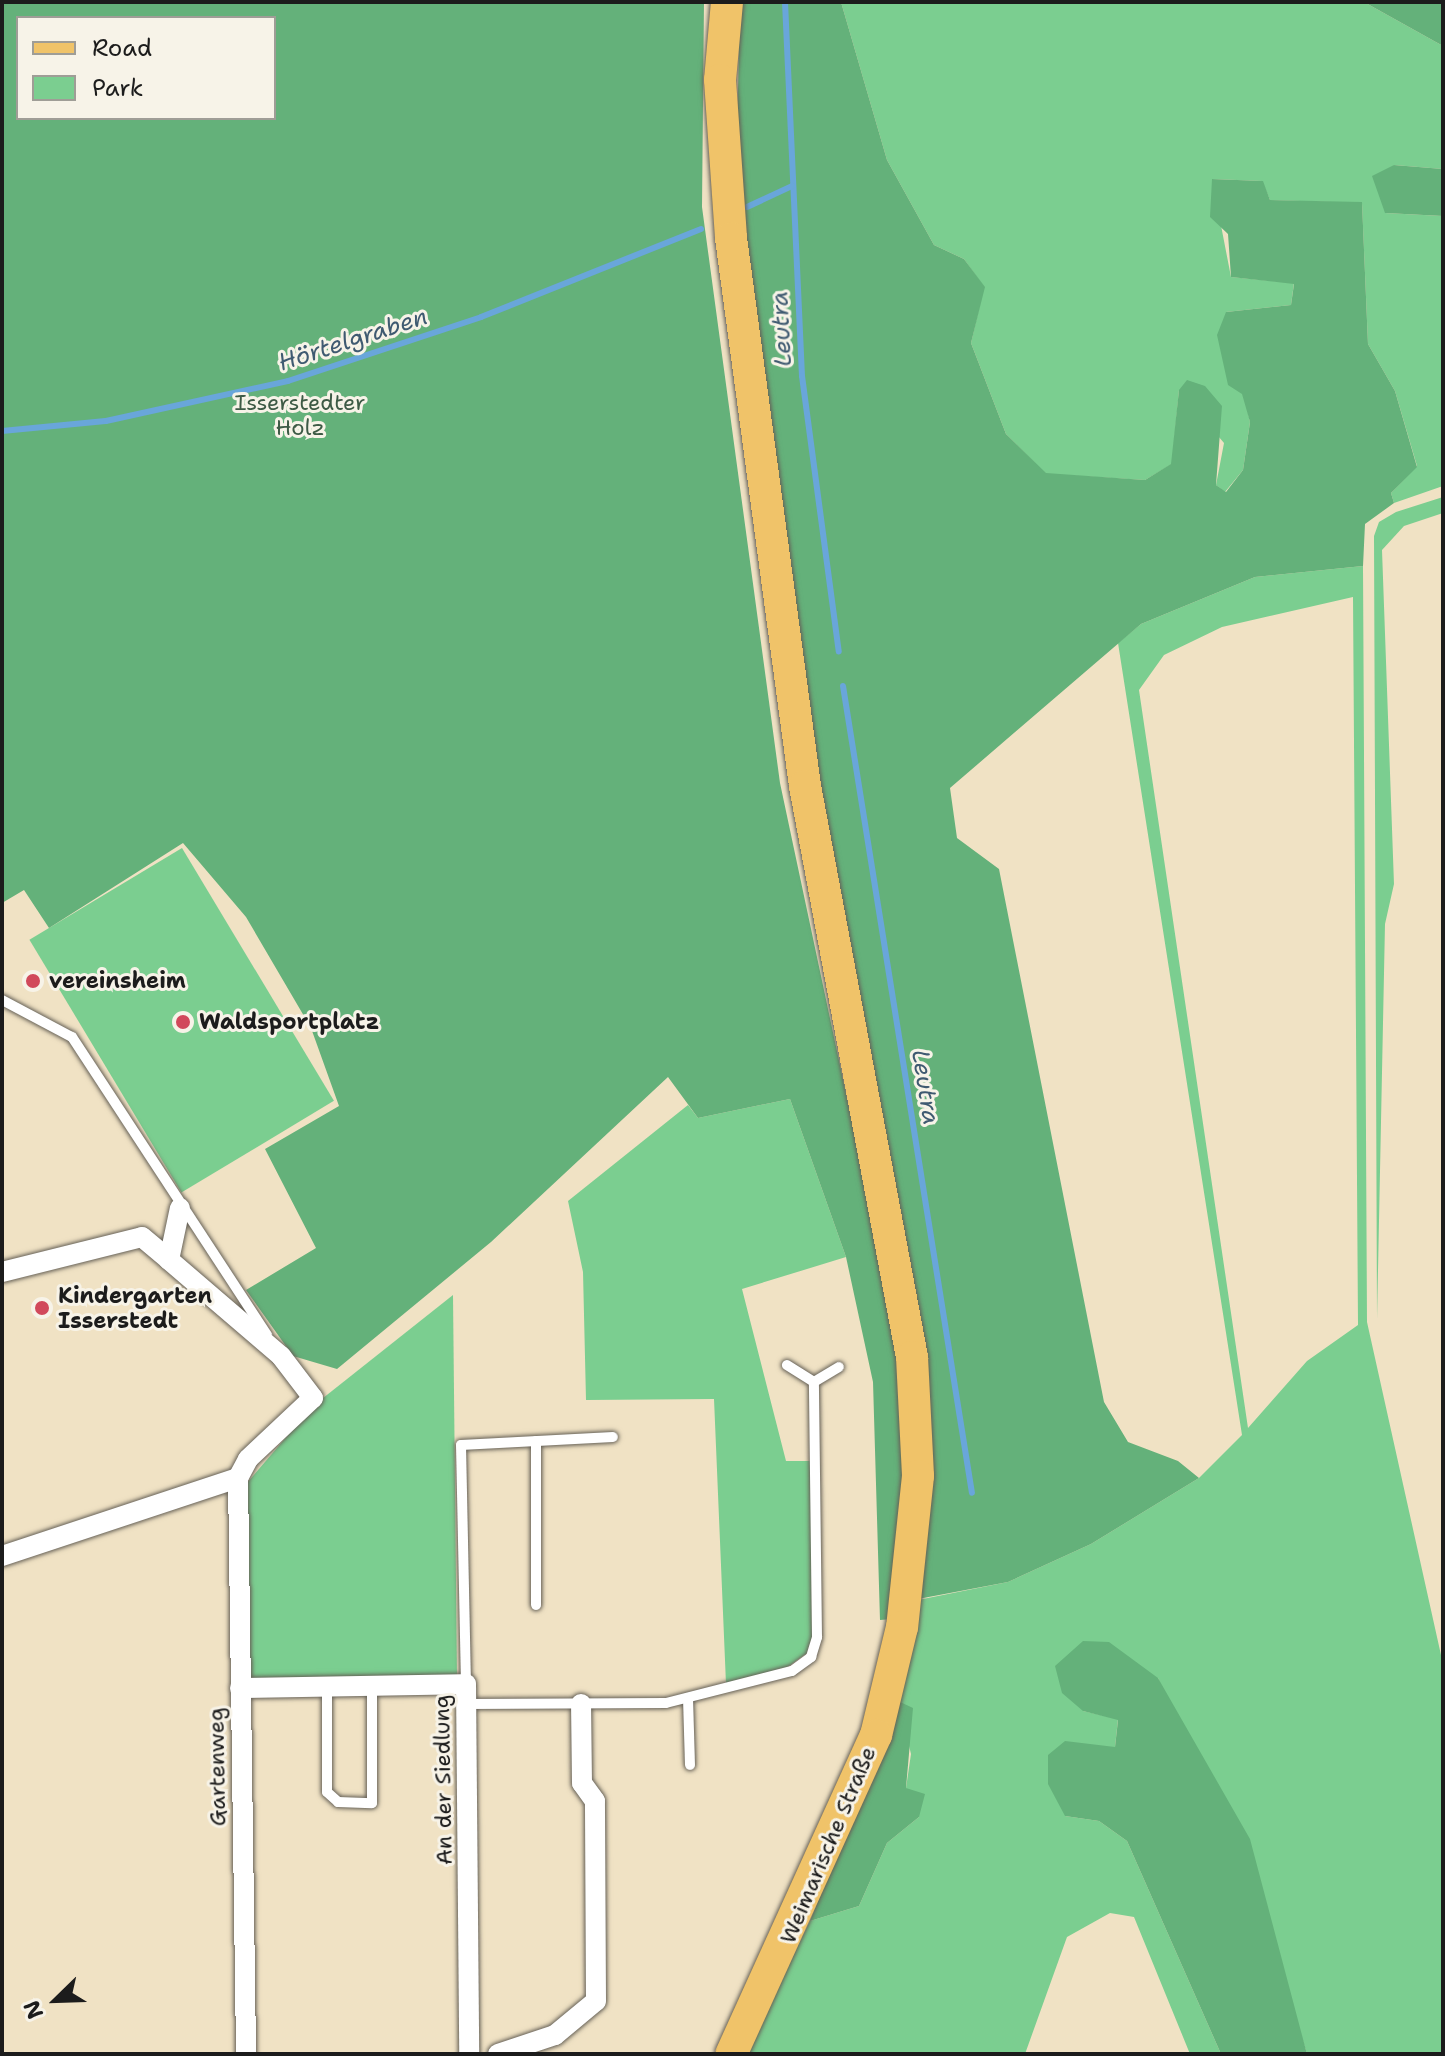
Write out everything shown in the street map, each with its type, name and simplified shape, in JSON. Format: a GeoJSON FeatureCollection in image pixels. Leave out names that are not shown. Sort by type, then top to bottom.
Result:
{"type":"FeatureCollection","features":[{"type":"Feature","properties":{"kind":"main road","name":"Weimarische Straße"},"geometry":{"type":"LineString","coordinates":[[727,2],[723,157],[803,772],[912,1357],[918,1476],[902,1627],[876,1735],[802,1911],[731,2054]]}},
{"type":"Feature","properties":{"kind":"street"},"geometry":{"type":"LineString","coordinates":[[169,1260],[180,1208]]}},
{"type":"Feature","properties":{"kind":"street"},"geometry":{"type":"LineString","coordinates":[[2,1272],[142,1237],[281,1356],[313,1398],[248,1459],[238,1478],[2,1556]]}},
{"type":"Feature","properties":{"kind":"street","name":"Gartenweg"},"geometry":{"type":"LineString","coordinates":[[238,1478],[246,2054]]}},
{"type":"Feature","properties":{"kind":"street","name":"An der Siedlung"},"geometry":{"type":"LineString","coordinates":[[240,1688],[372,1683],[466,1694],[469,2054]]}},
{"type":"Feature","properties":{"kind":"street"},"geometry":{"type":"LineString","coordinates":[[498,2054],[555,2035],[596,2001],[595,1801],[582,1783],[581,1704]]}},
{"type":"Feature","properties":{"kind":"lane"},"geometry":{"type":"LineString","coordinates":[[2,1000],[72,1037],[180,1208],[281,1356]]}},
{"type":"Feature","properties":{"kind":"lane"},"geometry":{"type":"LineString","coordinates":[[787,1365],[814,1382]]}},
{"type":"Feature","properties":{"kind":"lane"},"geometry":{"type":"LineString","coordinates":[[814,1382],[839,1367]]}},
{"type":"Feature","properties":{"kind":"lane"},"geometry":{"type":"LineString","coordinates":[[613,1437],[461,1445],[466,1694],[581,1704],[688,1698],[792,1671],[811,1657],[817,1637],[814,1382]]}},
{"type":"Feature","properties":{"kind":"lane"},"geometry":{"type":"LineString","coordinates":[[536,1441],[536,1605]]}},
{"type":"Feature","properties":{"kind":"lane"},"geometry":{"type":"LineString","coordinates":[[327,1684],[327,1792],[338,1802],[372,1803],[372,1683]]}},
{"type":"Feature","properties":{"kind":"lane"},"geometry":{"type":"LineString","coordinates":[[688,1698],[690,1765]]}},
{"type":"Feature","properties":{"kind":"green space","name":"Isserstedter Holz"},"geometry":{"type":"Polygon","coordinates":[[[2,2],[704,2],[702,207],[780,783],[902,1357],[906,1474],[892,1619],[880,1620],[873,1382],[846,1257],[790,1099],[698,1118],[668,1077],[491,1242],[337,1369],[293,1356],[246,1290],[316,1248],[265,1149],[339,1106],[311,1028],[246,917],[183,843],[49,928],[24,890],[2,903],[2,2]]]}},
{"type":"Feature","properties":{"kind":"green space"},"geometry":{"type":"Polygon","coordinates":[[[740,2],[841,2],[887,160],[934,245],[964,259],[985,287],[971,343],[1006,434],[1046,473],[1145,480],[1171,464],[1179,390],[1187,380],[1205,386],[1222,406],[1216,485],[1226,492],[1243,470],[1250,422],[1242,394],[1228,385],[1217,335],[1226,312],[1291,305],[1294,284],[1231,277],[1228,234],[1210,217],[1212,179],[1263,181],[1270,200],[1362,202],[1368,344],[1395,391],[1417,467],[1391,493],[1394,503],[1365,524],[1363,566],[1255,577],[1141,624],[950,788],[957,838],[999,869],[1104,1402],[1128,1442],[1178,1461],[1199,1478],[1091,1544],[1008,1582],[918,1599],[923,1552],[736,177],[740,2]]]}},
{"type":"Feature","properties":{"kind":"green space"},"geometry":{"type":"Polygon","coordinates":[[[841,2],[1364,2],[1443,46],[1443,169],[1394,165],[1385,213],[1443,216],[1443,486],[1394,503],[1391,493],[1417,466],[1395,391],[1368,344],[1362,203],[1270,200],[1262,181],[1212,179],[1231,277],[1294,283],[1291,305],[1226,312],[1250,422],[1243,470],[1225,492],[1216,485],[1224,443],[1179,390],[1172,464],[1145,480],[1046,474],[1006,434],[971,343],[984,287],[964,259],[934,245],[887,160],[841,2]]]}},
{"type":"Feature","properties":{"kind":"green space"},"geometry":{"type":"Polygon","coordinates":[[[1364,2],[1443,2],[1443,46],[1364,2]]]}},
{"type":"Feature","properties":{"kind":"green space"},"geometry":{"type":"Polygon","coordinates":[[[1394,165],[1443,169],[1443,216],[1385,213],[1372,176],[1394,165]]]}},
{"type":"Feature","properties":{"kind":"green space"},"geometry":{"type":"Polygon","coordinates":[[[1443,497],[1443,513],[1404,526],[1382,550],[1394,884],[1385,924],[1377,1320],[1374,536],[1379,522],[1396,512],[1443,497]]]}},
{"type":"Feature","properties":{"kind":"green space"},"geometry":{"type":"Polygon","coordinates":[[[1363,566],[1367,1322],[1443,1664],[1443,2054],[1307,2054],[1280,1966],[1158,1678],[1083,1711],[1118,1719],[1115,1747],[1065,1816],[1099,1821],[1127,1841],[1221,2054],[1190,2054],[1134,1917],[1110,1913],[1067,1937],[1025,2054],[746,2054],[810,1921],[859,1906],[887,1843],[919,1817],[906,1788],[911,1754],[898,1701],[918,1600],[1008,1582],[1091,1544],[1199,1478],[1242,1435],[1118,643],[1141,624],[1255,577],[1363,566]],[[1353,597],[1222,627],[1164,655],[1139,690],[1248,1428],[1307,1361],[1358,1325],[1353,597]]]}},
{"type":"Feature","properties":{"kind":"green space","name":"Waldsportplatz"},"geometry":{"type":"Polygon","coordinates":[[[182,848],[334,1101],[181,1193],[29,940],[182,848]]]}},
{"type":"Feature","properties":{"kind":"green space"},"geometry":{"type":"Polygon","coordinates":[[[790,1099],[846,1257],[742,1289],[786,1461],[811,1461],[812,1637],[807,1653],[786,1668],[726,1684],[714,1399],[586,1400],[583,1272],[568,1201],[688,1105],[698,1118],[790,1099]]]}},
{"type":"Feature","properties":{"kind":"green space"},"geometry":{"type":"Polygon","coordinates":[[[453,1295],[457,1677],[250,1680],[247,1483],[313,1406],[453,1295]]]}},
{"type":"Feature","properties":{"kind":"green space"},"geometry":{"type":"Polygon","coordinates":[[[1083,1641],[1109,1642],[1158,1678],[1250,1839],[1307,2054],[1221,2054],[1127,1841],[1099,1821],[1065,1816],[1048,1784],[1048,1755],[1065,1741],[1115,1747],[1118,1720],[1083,1711],[1062,1693],[1055,1666],[1083,1641]]]}},
{"type":"Feature","properties":{"kind":"green space"},"geometry":{"type":"Polygon","coordinates":[[[898,1701],[913,1708],[906,1788],[925,1794],[919,1817],[887,1843],[859,1906],[810,1921],[898,1701]]]}},
{"type":"Feature","properties":{"kind":"waterway","name":"Leutra"},"geometry":{"type":"LineString","coordinates":[[785,2],[802,376],[839,652]]}},
{"type":"Feature","properties":{"kind":"waterway","name":"Hörtelgraben"},"geometry":{"type":"LineString","coordinates":[[747,207],[792,186]]}},
{"type":"Feature","properties":{"kind":"waterway","name":"Hörtelgraben"},"geometry":{"type":"LineString","coordinates":[[2,431],[106,421],[288,381],[481,317],[701,229]]}},
{"type":"Feature","properties":{"kind":"waterway","name":"Leutra"},"geometry":{"type":"LineString","coordinates":[[843,686],[972,1493]]}},
{"type":"Feature","properties":{"kind":"place","name":"vereinsheim"},"geometry":{"type":"Point","coordinates":[33,981]}},
{"type":"Feature","properties":{"kind":"place","name":"Waldsportplatz"},"geometry":{"type":"Point","coordinates":[183,1022]}},
{"type":"Feature","properties":{"kind":"place","name":"Kindergarten Isserstedt"},"geometry":{"type":"Point","coordinates":[42,1308]}}]}
